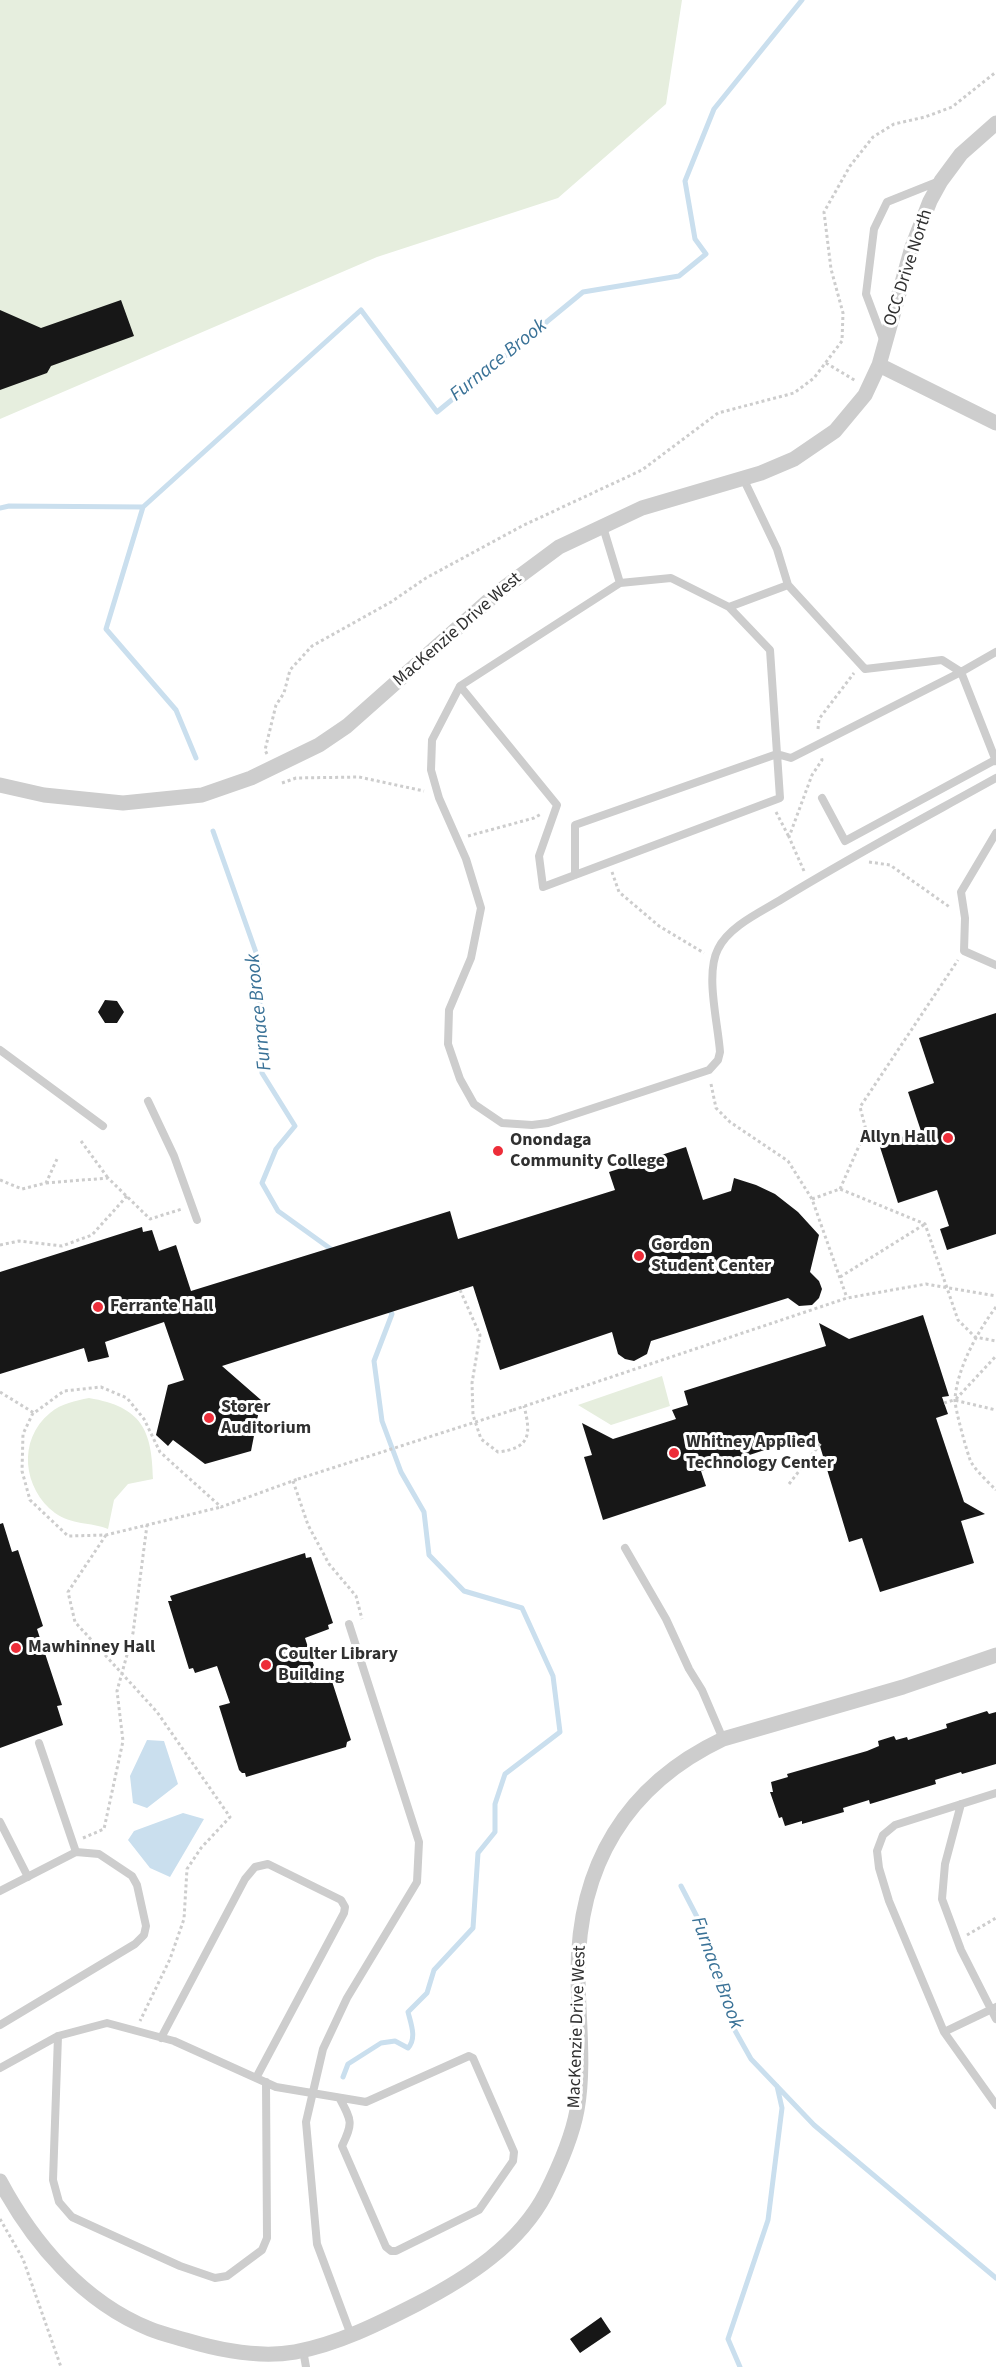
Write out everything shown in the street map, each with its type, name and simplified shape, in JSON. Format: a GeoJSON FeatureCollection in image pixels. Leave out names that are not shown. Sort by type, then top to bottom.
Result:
{"type":"FeatureCollection","features":[{"type":"Feature","properties":{"kind":"street","name":"OCC Drive North"},"geometry":{"type":"LineString","coordinates":[[879,365],[912,247],[930,201],[941,181],[961,154],[996,123]]}},
{"type":"Feature","properties":{"kind":"street","name":"MacKenzie Drive West"},"geometry":{"type":"LineString","coordinates":[[0,785],[44,795],[123,803],[202,795],[274,769],[319,746],[347,726],[497,593],[559,547],[642,508],[743,478],[795,459],[835,431],[865,395],[879,365]]}},
{"type":"Feature","properties":{"kind":"street"},"geometry":{"type":"LineString","coordinates":[[879,365],[996,423]]}},
{"type":"Feature","properties":{"kind":"street","name":"MacKenzie Drive West"},"geometry":{"type":"LineString","coordinates":[[954,1668],[996,1643]]}},
{"type":"Feature","properties":{"kind":"street","name":"MacKenzie Drive West"},"geometry":{"type":"LineString","coordinates":[[0,2181],[15,2210],[52,2258],[73,2280],[117,2312],[149,2329],[217,2349],[263,2355],[329,2344],[383,2321],[452,2286],[489,2259],[525,2225],[545,2195],[570,2139],[577,2111],[580,2084],[578,1970],[581,1928],[588,1890],[621,1820],[672,1769],[697,1752],[723,1739],[903,1687],[996,1655]]}},
{"type":"Feature","properties":{"kind":"lane"},"geometry":{"type":"LineString","coordinates":[[885,344],[866,294],[874,229],[887,202],[941,181]]}},
{"type":"Feature","properties":{"kind":"lane"},"geometry":{"type":"LineString","coordinates":[[743,478],[777,549],[788,585],[865,669],[942,660],[961,672],[996,760],[844,841],[822,798]]}},
{"type":"Feature","properties":{"kind":"lane"},"geometry":{"type":"LineString","coordinates":[[603,527],[620,583]]}},
{"type":"Feature","properties":{"kind":"lane"},"geometry":{"type":"LineString","coordinates":[[460,686],[557,805],[538,856],[543,886],[780,798],[770,650],[729,607],[671,578],[620,583],[460,686],[432,740],[431,770],[437,793],[457,839],[481,908],[471,958],[449,1010],[448,1044],[460,1079],[474,1104],[501,1123],[532,1125],[548,1123],[709,1070],[718,1060],[720,1052],[711,973],[718,948],[741,925],[808,883],[996,778]]}},
{"type":"Feature","properties":{"kind":"lane"},"geometry":{"type":"LineString","coordinates":[[729,607],[788,585]]}},
{"type":"Feature","properties":{"kind":"lane"},"geometry":{"type":"LineString","coordinates":[[575,875],[575,825],[777,754],[791,759],[996,652]]}},
{"type":"Feature","properties":{"kind":"lane"},"geometry":{"type":"LineString","coordinates":[[996,833],[961,892],[965,918],[964,951],[996,965]]}},
{"type":"Feature","properties":{"kind":"lane"},"geometry":{"type":"LineString","coordinates":[[0,1050],[103,1126]]}},
{"type":"Feature","properties":{"kind":"lane"},"geometry":{"type":"LineString","coordinates":[[148,1101],[174,1156],[197,1220]]}},
{"type":"Feature","properties":{"kind":"lane"},"geometry":{"type":"LineString","coordinates":[[625,1548],[666,1619],[689,1669],[702,1690],[723,1739]]}},
{"type":"Feature","properties":{"kind":"lane"},"geometry":{"type":"LineString","coordinates":[[349,1624],[419,1842],[417,1882],[348,1998],[323,2049],[306,2122],[317,2244],[351,2335]]}},
{"type":"Feature","properties":{"kind":"lane"},"geometry":{"type":"LineString","coordinates":[[39,1743],[76,1852]]}},
{"type":"Feature","properties":{"kind":"lane"},"geometry":{"type":"LineString","coordinates":[[996,1793],[896,1825],[883,1835],[877,1851],[879,1868],[889,1901],[944,2032],[996,2105]]}},
{"type":"Feature","properties":{"kind":"lane"},"geometry":{"type":"LineString","coordinates":[[961,1804],[945,1864],[942,1899],[957,1940],[996,2019]]}},
{"type":"Feature","properties":{"kind":"lane"},"geometry":{"type":"LineString","coordinates":[[0,1822],[28,1877]]}},
{"type":"Feature","properties":{"kind":"lane"},"geometry":{"type":"LineString","coordinates":[[0,1892],[76,1852],[99,1854],[132,1876],[137,1885],[146,1926],[144,1935],[135,1944],[0,2025]]}},
{"type":"Feature","properties":{"kind":"lane"},"geometry":{"type":"LineString","coordinates":[[161,2038],[245,1880],[255,1867],[268,1864],[341,1900],[345,1907],[344,1913],[256,2078]]}},
{"type":"Feature","properties":{"kind":"lane"},"geometry":{"type":"LineString","coordinates":[[944,2032],[992,2008]]}},
{"type":"Feature","properties":{"kind":"lane"},"geometry":{"type":"LineString","coordinates":[[0,2068],[58,2036],[107,2023],[174,2041],[276,2087],[312,2095],[340,2098],[366,2102],[469,2056],[473,2058],[514,2152],[513,2161],[479,2210],[396,2251],[391,2251],[386,2247],[342,2146],[351,2128],[340,2098]]}},
{"type":"Feature","properties":{"kind":"lane"},"geometry":{"type":"LineString","coordinates":[[58,2036],[53,2180],[59,2202],[72,2217],[180,2266],[214,2278],[227,2276],[262,2250],[267,2238],[266,2082]]}},
{"type":"Feature","properties":{"kind":"lane"},"geometry":{"type":"LineString","coordinates":[[303,2350],[306,2367]]}},
{"type":"Feature","properties":{"kind":"path"},"geometry":{"type":"LineString","coordinates":[[274,769],[265,750],[276,705],[284,693],[290,670],[312,646],[391,602],[426,578],[522,526],[642,470],[718,413],[794,393],[814,378],[842,341],[843,313],[831,269],[824,212],[850,166],[873,137],[894,124],[925,117],[952,107],[996,72]]}},
{"type":"Feature","properties":{"kind":"path"},"geometry":{"type":"LineString","coordinates":[[789,837],[812,775],[822,760],[817,744],[819,719],[855,672],[855,658]]}},
{"type":"Feature","properties":{"kind":"path"},"geometry":{"type":"LineString","coordinates":[[282,783],[296,778],[358,777],[437,793]]}},
{"type":"Feature","properties":{"kind":"path"},"geometry":{"type":"LineString","coordinates":[[771,801],[808,883]]}},
{"type":"Feature","properties":{"kind":"path"},"geometry":{"type":"LineString","coordinates":[[457,839],[534,818],[557,805]]}},
{"type":"Feature","properties":{"kind":"path"},"geometry":{"type":"LineString","coordinates":[[609,862],[619,892],[659,926],[714,959]]}},
{"type":"Feature","properties":{"kind":"path"},"geometry":{"type":"LineString","coordinates":[[867,862],[890,865],[965,918]]}},
{"type":"Feature","properties":{"kind":"path"},"geometry":{"type":"LineString","coordinates":[[840,1189],[866,1130],[860,1107],[964,951]]}},
{"type":"Feature","properties":{"kind":"path"},"geometry":{"type":"LineString","coordinates":[[718,1078],[710,1084],[716,1107],[730,1122],[788,1161],[812,1199],[848,1298]]}},
{"type":"Feature","properties":{"kind":"path"},"geometry":{"type":"LineString","coordinates":[[81,1141],[108,1178],[150,1219],[192,1206]]}},
{"type":"Feature","properties":{"kind":"path"},"geometry":{"type":"LineString","coordinates":[[46,1183],[57,1159]]}},
{"type":"Feature","properties":{"kind":"path"},"geometry":{"type":"LineString","coordinates":[[0,1180],[22,1189],[46,1183],[108,1178]]}},
{"type":"Feature","properties":{"kind":"path"},"geometry":{"type":"LineString","coordinates":[[812,1199],[840,1189],[925,1224]]}},
{"type":"Feature","properties":{"kind":"path"},"geometry":{"type":"LineString","coordinates":[[0,1245],[19,1241],[62,1246],[92,1234],[127,1196]]}},
{"type":"Feature","properties":{"kind":"path"},"geometry":{"type":"LineString","coordinates":[[840,1277],[925,1224]]}},
{"type":"Feature","properties":{"kind":"path"},"geometry":{"type":"LineString","coordinates":[[925,1224],[958,1320],[975,1337],[996,1341]]}},
{"type":"Feature","properties":{"kind":"path"},"geometry":{"type":"LineString","coordinates":[[221,1507],[160,1452],[144,1419],[127,1398],[101,1387],[64,1391],[34,1413],[23,1434],[22,1471],[30,1500],[68,1536],[106,1535],[221,1507],[298,1479],[848,1298],[926,1284],[996,1296]]}},
{"type":"Feature","properties":{"kind":"path"},"geometry":{"type":"LineString","coordinates":[[460,1290],[480,1335],[472,1383],[473,1414],[481,1439],[498,1452],[512,1450],[524,1442],[530,1429],[524,1406]]}},
{"type":"Feature","properties":{"kind":"path"},"geometry":{"type":"LineString","coordinates":[[996,1307],[975,1337],[964,1363],[954,1400],[971,1461],[996,1490]]}},
{"type":"Feature","properties":{"kind":"path"},"geometry":{"type":"LineString","coordinates":[[944,1403],[954,1400],[996,1356]]}},
{"type":"Feature","properties":{"kind":"path"},"geometry":{"type":"LineString","coordinates":[[0,1392],[34,1413]]}},
{"type":"Feature","properties":{"kind":"path"},"geometry":{"type":"LineString","coordinates":[[954,1400],[996,1410]]}},
{"type":"Feature","properties":{"kind":"path"},"geometry":{"type":"LineString","coordinates":[[789,1484],[821,1443]]}},
{"type":"Feature","properties":{"kind":"path"},"geometry":{"type":"LineString","coordinates":[[293,1481],[308,1525],[329,1564],[356,1596],[364,1627],[355,1641]]}},
{"type":"Feature","properties":{"kind":"path"},"geometry":{"type":"LineString","coordinates":[[73,1842],[104,1829],[123,1741],[117,1691],[133,1633],[147,1525]]}},
{"type":"Feature","properties":{"kind":"path"},"geometry":{"type":"LineString","coordinates":[[106,1535],[68,1592],[75,1622],[157,1712],[230,1817],[201,1848],[187,1869],[183,1918],[170,1959],[135,2030]]}},
{"type":"Feature","properties":{"kind":"path"},"geometry":{"type":"LineString","coordinates":[[957,1940],[996,1918]]}},
{"type":"Feature","properties":{"kind":"path"},"geometry":{"type":"LineString","coordinates":[[0,2219],[23,2259],[61,2367]]}},
{"type":"Feature","properties":{"kind":"green space"},"geometry":{"type":"Polygon","coordinates":[[[0,0],[682,0],[666,104],[558,198],[377,257],[0,419],[0,0]]]}},
{"type":"Feature","properties":{"kind":"green space"},"geometry":{"type":"Polygon","coordinates":[[[662,1376],[670,1406],[611,1425],[578,1405],[662,1376]]]}},
{"type":"Feature","properties":{"kind":"green space"},"geometry":{"type":"Polygon","coordinates":[[[89,1398],[107,1402],[132,1415],[146,1434],[150,1447],[153,1479],[128,1484],[114,1500],[108,1529],[68,1520],[55,1513],[36,1491],[28,1464],[32,1437],[39,1424],[59,1407],[89,1398]]]}},
{"type":"Feature","properties":{"kind":"water"},"geometry":{"type":"Polygon","coordinates":[[[147,1740],[164,1741],[178,1784],[147,1808],[133,1803],[130,1776],[147,1740]]]}},
{"type":"Feature","properties":{"kind":"water"},"geometry":{"type":"Polygon","coordinates":[[[183,1813],[204,1819],[170,1877],[150,1868],[128,1840],[134,1831],[183,1813]]]}},
{"type":"Feature","properties":{"kind":"building"},"geometry":{"type":"Polygon","coordinates":[[[121,300],[134,336],[51,366],[47,373],[0,390],[0,310],[41,328],[121,300]]]}},
{"type":"Feature","properties":{"kind":"building"},"geometry":{"type":"Polygon","coordinates":[[[105,1000],[117,1001],[124,1012],[117,1023],[105,1023],[98,1012],[105,1000]]]}},
{"type":"Feature","properties":{"kind":"building","name":"Allyn Hall"},"geometry":{"type":"Polygon","coordinates":[[[996,1013],[996,1234],[947,1250],[940,1229],[949,1226],[937,1190],[898,1203],[879,1144],[921,1131],[908,1092],[934,1083],[919,1038],[996,1013]]]}},
{"type":"Feature","properties":{"kind":"building"},"geometry":{"type":"Polygon","coordinates":[[[686,1147],[703,1200],[731,1191],[734,1178],[775,1194],[798,1212],[819,1235],[810,1272],[819,1281],[822,1289],[819,1298],[812,1305],[799,1306],[788,1298],[651,1341],[647,1354],[634,1361],[618,1354],[612,1332],[500,1370],[473,1286],[222,1366],[261,1400],[251,1451],[205,1464],[173,1440],[168,1446],[156,1435],[168,1385],[184,1380],[164,1322],[105,1342],[109,1357],[88,1362],[84,1348],[0,1374],[0,1272],[142,1227],[143,1232],[152,1230],[159,1251],[176,1245],[191,1291],[450,1211],[458,1239],[615,1190],[609,1172],[686,1147]]]}},
{"type":"Feature","properties":{"kind":"building","name":"Whitney Applied Technology Center"},"geometry":{"type":"Polygon","coordinates":[[[923,1315],[949,1396],[942,1397],[948,1414],[936,1418],[964,1502],[985,1514],[961,1521],[974,1563],[880,1592],[862,1538],[849,1542],[816,1433],[701,1471],[706,1486],[603,1520],[584,1457],[592,1455],[582,1423],[613,1439],[676,1419],[672,1410],[688,1405],[684,1391],[826,1346],[819,1323],[849,1339],[923,1315]]]}},
{"type":"Feature","properties":{"kind":"building","name":"Mawhinney Hall"},"geometry":{"type":"Polygon","coordinates":[[[3,1523],[12,1552],[18,1550],[43,1626],[37,1629],[62,1705],[57,1706],[63,1725],[0,1748],[0,1524],[3,1523]]]}},
{"type":"Feature","properties":{"kind":"building","name":"Coulter Library Building"},"geometry":{"type":"Polygon","coordinates":[[[305,1553],[306,1558],[311,1557],[333,1623],[328,1625],[329,1629],[305,1638],[317,1675],[329,1672],[351,1740],[347,1742],[346,1747],[246,1777],[245,1773],[239,1770],[219,1706],[230,1703],[217,1666],[195,1673],[193,1668],[189,1669],[168,1601],[172,1601],[170,1596],[305,1553]]]}},
{"type":"Feature","properties":{"kind":"building"},"geometry":{"type":"Polygon","coordinates":[[[987,1711],[989,1714],[996,1712],[996,1764],[935,1780],[936,1784],[870,1804],[869,1800],[843,1808],[844,1812],[802,1824],[802,1821],[785,1826],[782,1817],[779,1818],[770,1792],[773,1792],[771,1782],[788,1777],[787,1774],[867,1751],[879,1746],[878,1741],[894,1736],[896,1740],[907,1737],[908,1740],[947,1728],[946,1724],[987,1711]]]}},
{"type":"Feature","properties":{"kind":"building"},"geometry":{"type":"Polygon","coordinates":[[[601,2317],[611,2332],[580,2353],[570,2339],[601,2317]]]}},
{"type":"Feature","properties":{"kind":"waterway","name":"Furnace Brook"},"geometry":{"type":"LineString","coordinates":[[196,758],[176,710],[106,629],[143,507],[361,310],[437,412],[583,292],[679,276],[706,254],[695,239],[685,181],[714,109],[802,0]]}},
{"type":"Feature","properties":{"kind":"waterway"},"geometry":{"type":"LineString","coordinates":[[0,508],[9,506],[143,507]]}},
{"type":"Feature","properties":{"kind":"waterway","name":"Furnace Brook"},"geometry":{"type":"LineString","coordinates":[[213,831],[259,961],[262,1073],[295,1126],[276,1149],[262,1183],[278,1211],[335,1252]]}},
{"type":"Feature","properties":{"kind":"waterway","name":"Furnace Brook"},"geometry":{"type":"LineString","coordinates":[[343,2077],[348,2064],[381,2043],[395,2041],[408,2048],[411,2044],[412,2031],[408,2012],[427,1993],[434,1970],[473,1928],[478,1853],[495,1832],[495,1804],[505,1774],[560,1732],[553,1676],[522,1608],[464,1591],[429,1555],[424,1512],[401,1472],[382,1421],[374,1361],[392,1314],[388,1308]]}},
{"type":"Feature","properties":{"kind":"waterway"},"geometry":{"type":"LineString","coordinates":[[681,1886],[708,1938],[733,2027],[751,2059],[814,2125],[996,2278]]}},
{"type":"Feature","properties":{"kind":"waterway"},"geometry":{"type":"LineString","coordinates":[[740,2367],[728,2339],[768,2220],[782,2108],[777,2086]]}},
{"type":"Feature","properties":{"kind":"place","name":"Allyn Hall"},"geometry":{"type":"Point","coordinates":[948,1138]}},
{"type":"Feature","properties":{"kind":"place","name":"Onondaga Community College"},"geometry":{"type":"Point","coordinates":[498,1151]}},
{"type":"Feature","properties":{"kind":"place","name":"Gordon Student Center"},"geometry":{"type":"Point","coordinates":[639,1256]}},
{"type":"Feature","properties":{"kind":"place","name":"Ferrante Hall"},"geometry":{"type":"Point","coordinates":[98,1307]}},
{"type":"Feature","properties":{"kind":"place","name":"Storer Auditorium"},"geometry":{"type":"Point","coordinates":[209,1418]}},
{"type":"Feature","properties":{"kind":"place","name":"Whitney Applied Technology Center"},"geometry":{"type":"Point","coordinates":[674,1453]}},
{"type":"Feature","properties":{"kind":"place","name":"Mawhinney Hall"},"geometry":{"type":"Point","coordinates":[16,1648]}},
{"type":"Feature","properties":{"kind":"place","name":"Coulter Library Building"},"geometry":{"type":"Point","coordinates":[266,1665]}}]}
